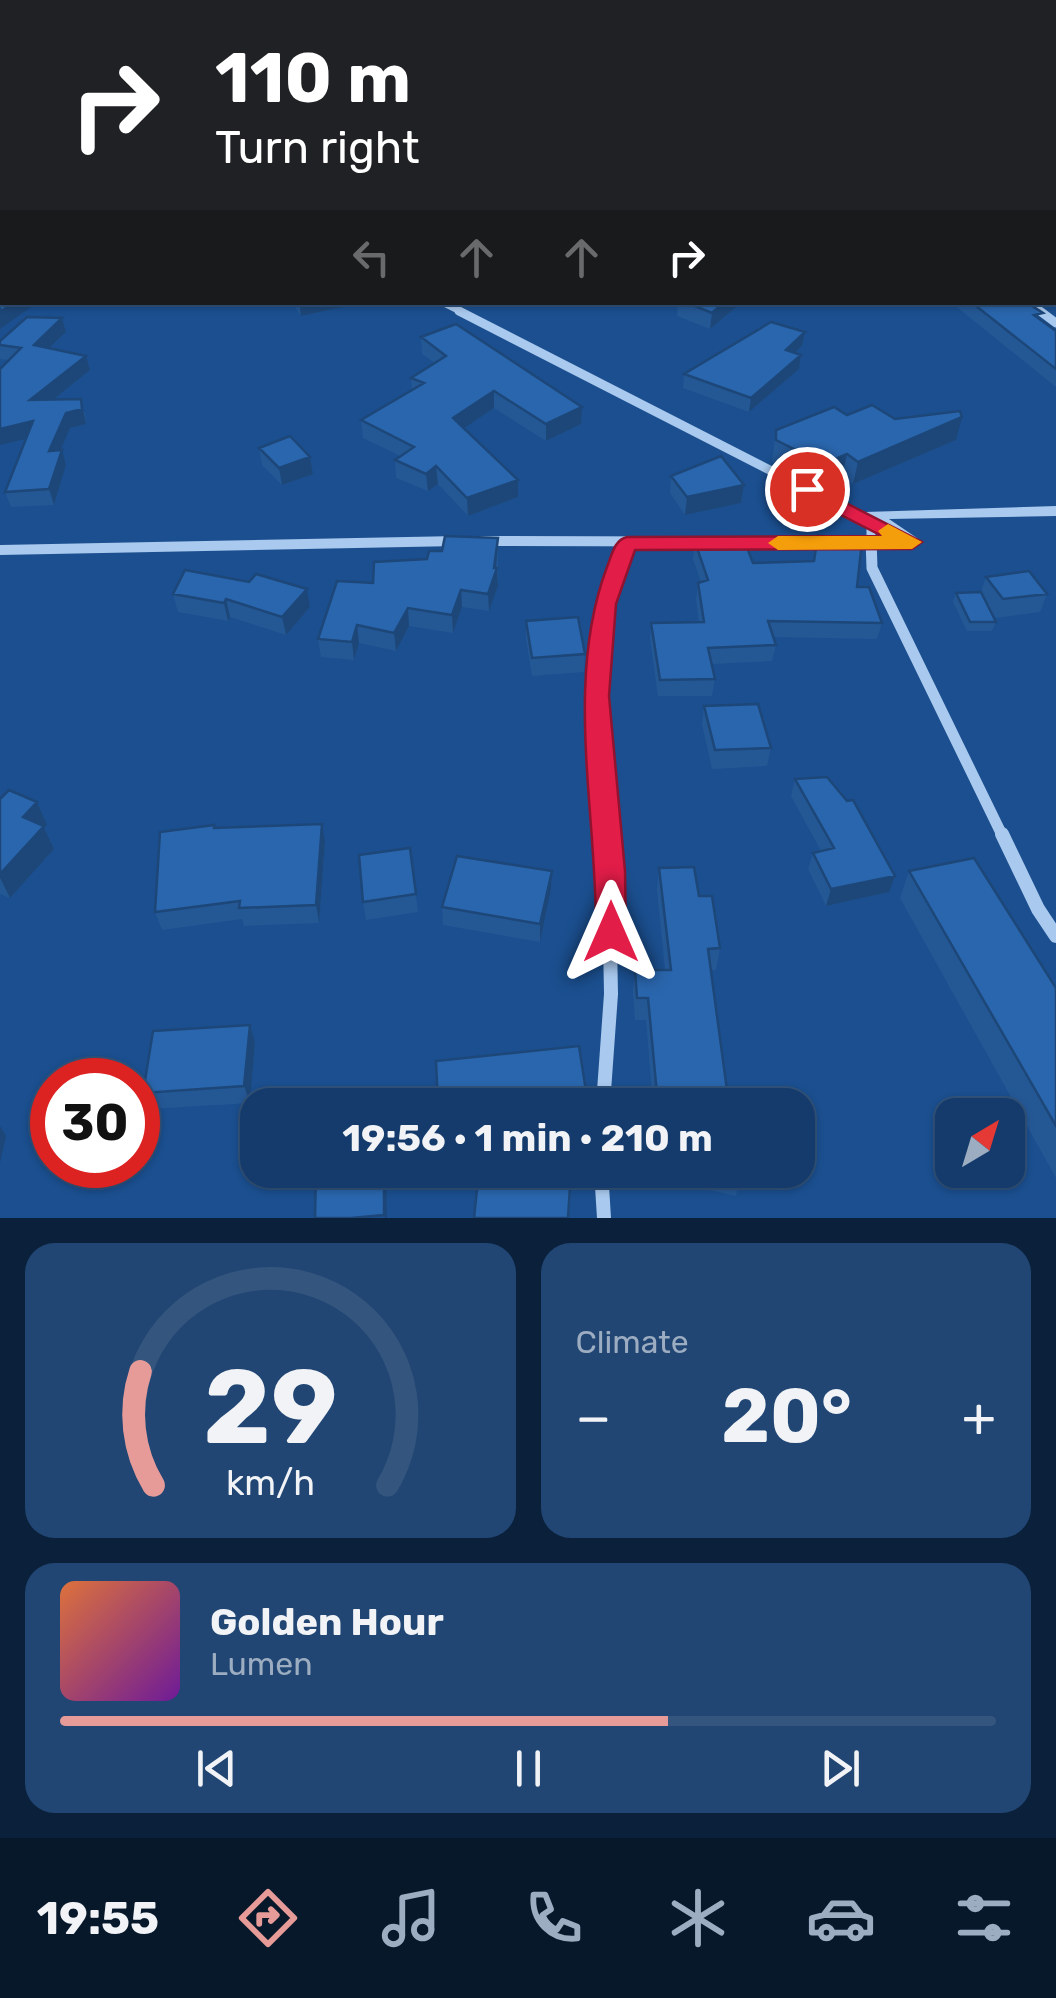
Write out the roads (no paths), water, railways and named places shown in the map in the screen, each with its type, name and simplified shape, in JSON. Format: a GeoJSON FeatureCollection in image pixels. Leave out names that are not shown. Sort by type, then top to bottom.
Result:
{"type":"FeatureCollection","features":[{"type":"Feature","properties":{"kind":"street"},"geometry":{"type":"LineString","coordinates":[[447,305],[912,542]]}},
{"type":"Feature","properties":{"kind":"street"},"geometry":{"type":"LineString","coordinates":[[1032,305],[1056,323]]}},
{"type":"Feature","properties":{"kind":"street"},"geometry":{"type":"LineString","coordinates":[[871,515],[1056,511]]}},
{"type":"Feature","properties":{"kind":"street"},"geometry":{"type":"LineString","coordinates":[[871,515],[912,542]]}},
{"type":"Feature","properties":{"kind":"street"},"geometry":{"type":"LineString","coordinates":[[871,515],[872,568],[1038,910],[1056,936]]}},
{"type":"Feature","properties":{"kind":"street"},"geometry":{"type":"LineString","coordinates":[[0,550],[458,541],[912,542]]}},
{"type":"Feature","properties":{"kind":"street"},"geometry":{"type":"LineString","coordinates":[[604,1088],[611,994],[611,871],[597,696],[605,604],[627,544]]}},
{"type":"Feature","properties":{"kind":"street"},"geometry":{"type":"LineString","coordinates":[[602,1188],[604,1218]]}}]}
